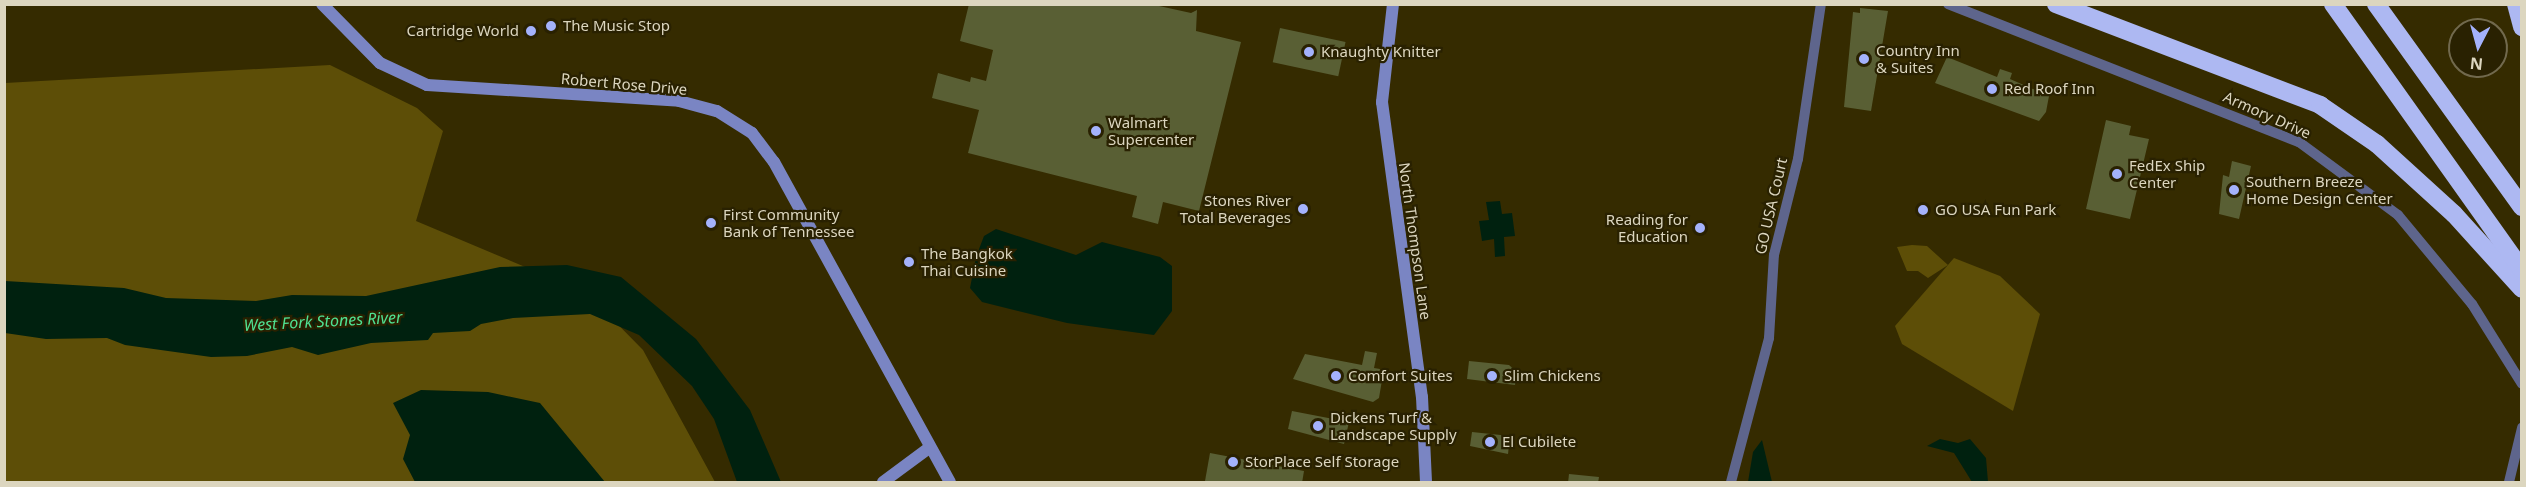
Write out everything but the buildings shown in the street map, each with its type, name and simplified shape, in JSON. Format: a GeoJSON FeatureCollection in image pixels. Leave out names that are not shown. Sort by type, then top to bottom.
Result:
{"type":"FeatureCollection","features":[{"type":"Feature","properties":{"kind":"highway"},"geometry":{"type":"LineString","coordinates":[[2056,4],[2320,105],[2377,144],[2454,214],[2522,289]]}},
{"type":"Feature","properties":{"kind":"highway"},"geometry":{"type":"LineString","coordinates":[[2333,4],[2522,270]]}},
{"type":"Feature","properties":{"kind":"highway"},"geometry":{"type":"LineString","coordinates":[[2376,4],[2522,207]]}},
{"type":"Feature","properties":{"kind":"highway"},"geometry":{"type":"LineString","coordinates":[[2516,4],[2522,27]]}},
{"type":"Feature","properties":{"kind":"street","name":"North Thompson Lane"},"geometry":{"type":"LineString","coordinates":[[1393,4],[1382,102],[1422,397],[1426,483]]}},
{"type":"Feature","properties":{"kind":"street","name":"GO USA Court"},"geometry":{"type":"LineString","coordinates":[[1731,483],[1769,338],[1774,255],[1798,159],[1821,4]]}},
{"type":"Feature","properties":{"kind":"street","name":"Armory Drive"},"geometry":{"type":"LineString","coordinates":[[1948,4],[2299,142],[2398,214],[2472,304],[2522,384]]}},
{"type":"Feature","properties":{"kind":"street","name":"Robert Rose Drive"},"geometry":{"type":"LineString","coordinates":[[325,7],[380,63],[427,85],[679,101],[717,111],[752,133],[774,162],[950,483]]}},
{"type":"Feature","properties":{"kind":"street"},"geometry":{"type":"LineString","coordinates":[[2509,483],[2522,428]]}},
{"type":"Feature","properties":{"kind":"street"},"geometry":{"type":"LineString","coordinates":[[883,483],[929,448]]}},
{"type":"Feature","properties":{"kind":"shaded area"},"geometry":{"type":"Polygon","coordinates":[[[330,65],[417,108],[443,131],[416,221],[587,293],[643,350],[715,482],[5,482],[5,83],[330,65]]]}},
{"type":"Feature","properties":{"kind":"shaded area"},"geometry":{"type":"Polygon","coordinates":[[[1927,246],[1948,265],[1928,278],[1918,271],[1907,271],[1897,247],[1927,246]]]}},
{"type":"Feature","properties":{"kind":"shaded area"},"geometry":{"type":"Polygon","coordinates":[[[1954,258],[2000,276],[2040,314],[2013,411],[1902,344],[1895,326],[1954,258]]]}},
{"type":"Feature","properties":{"kind":"water"},"geometry":{"type":"Polygon","coordinates":[[[1500,201],[1502,214],[1512,213],[1515,236],[1504,237],[1505,256],[1495,257],[1494,239],[1482,241],[1479,221],[1489,220],[1486,202],[1500,201]]]}},
{"type":"Feature","properties":{"kind":"water"},"geometry":{"type":"Polygon","coordinates":[[[996,229],[1076,255],[1102,242],[1160,257],[1172,266],[1172,311],[1154,335],[1067,323],[982,302],[970,288],[976,257],[984,236],[996,229]]]}},
{"type":"Feature","properties":{"kind":"water","name":"West Fork Stones River"},"geometry":{"type":"Polygon","coordinates":[[[567,265],[621,277],[696,339],[750,410],[781,482],[737,482],[714,419],[692,386],[639,335],[590,314],[513,318],[481,324],[470,331],[433,333],[428,340],[371,343],[318,355],[292,347],[247,356],[211,357],[125,345],[107,338],[46,339],[5,333],[5,281],[124,288],[166,298],[256,301],[292,295],[366,296],[500,267],[567,265]]]}},
{"type":"Feature","properties":{"kind":"water"},"geometry":{"type":"Polygon","coordinates":[[[421,390],[488,392],[540,403],[605,482],[415,482],[403,459],[410,435],[393,403],[421,390]]]}},
{"type":"Feature","properties":{"kind":"water"},"geometry":{"type":"Polygon","coordinates":[[[1940,439],[1958,443],[1970,439],[1986,458],[1988,482],[1972,482],[1954,453],[1927,446],[1940,439]]]}},
{"type":"Feature","properties":{"kind":"water"},"geometry":{"type":"Polygon","coordinates":[[[1762,440],[1772,482],[1748,482],[1753,452],[1762,440]]]}},
{"type":"Feature","properties":{"kind":"place","name":"The Music Stop"},"geometry":{"type":"Point","coordinates":[551,26]}},
{"type":"Feature","properties":{"kind":"place","name":"Cartridge World"},"geometry":{"type":"Point","coordinates":[531,31]}},
{"type":"Feature","properties":{"kind":"place","name":"Knaughty Knitter"},"geometry":{"type":"Point","coordinates":[1309,52]}},
{"type":"Feature","properties":{"kind":"place","name":"Country Inn & Suites"},"geometry":{"type":"Point","coordinates":[1864,59]}},
{"type":"Feature","properties":{"kind":"place","name":"Red Roof Inn"},"geometry":{"type":"Point","coordinates":[1992,89]}},
{"type":"Feature","properties":{"kind":"place","name":"Walmart Supercenter"},"geometry":{"type":"Point","coordinates":[1096,131]}},
{"type":"Feature","properties":{"kind":"place","name":"FedEx Ship Center"},"geometry":{"type":"Point","coordinates":[2117,174]}},
{"type":"Feature","properties":{"kind":"place","name":"Southern Breeze Home Design Center"},"geometry":{"type":"Point","coordinates":[2234,190]}},
{"type":"Feature","properties":{"kind":"place","name":"Stones River Total Beverages"},"geometry":{"type":"Point","coordinates":[1303,209]}},
{"type":"Feature","properties":{"kind":"place","name":"GO USA Fun Park"},"geometry":{"type":"Point","coordinates":[1923,210]}},
{"type":"Feature","properties":{"kind":"place","name":"First Community Bank of Tennessee"},"geometry":{"type":"Point","coordinates":[711,223]}},
{"type":"Feature","properties":{"kind":"place","name":"Reading for Education"},"geometry":{"type":"Point","coordinates":[1700,228]}},
{"type":"Feature","properties":{"kind":"place","name":"The Bangkok Thai Cuisine"},"geometry":{"type":"Point","coordinates":[909,262]}},
{"type":"Feature","properties":{"kind":"place","name":"Comfort Suites"},"geometry":{"type":"Point","coordinates":[1336,376]}},
{"type":"Feature","properties":{"kind":"place","name":"Slim Chickens"},"geometry":{"type":"Point","coordinates":[1492,376]}},
{"type":"Feature","properties":{"kind":"place","name":"Dickens Turf & Landscape Supply"},"geometry":{"type":"Point","coordinates":[1318,426]}},
{"type":"Feature","properties":{"kind":"place","name":"El Cubilete"},"geometry":{"type":"Point","coordinates":[1490,442]}},
{"type":"Feature","properties":{"kind":"place","name":"StorPlace Self Storage"},"geometry":{"type":"Point","coordinates":[1233,462]}}]}
